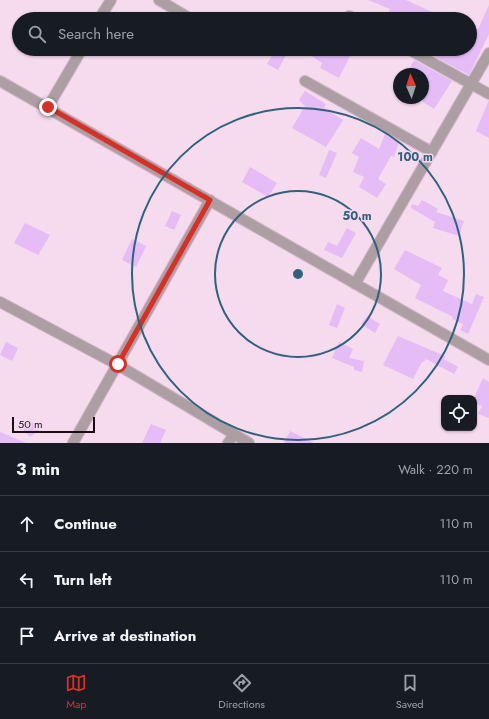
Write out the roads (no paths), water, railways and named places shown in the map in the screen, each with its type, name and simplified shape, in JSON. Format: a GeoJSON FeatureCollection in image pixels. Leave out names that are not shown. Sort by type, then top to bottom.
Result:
{"type":"FeatureCollection","features":[{"type":"Feature","properties":{"kind":"street"},"geometry":{"type":"LineString","coordinates":[[104,12],[111,0]]}},
{"type":"Feature","properties":{"kind":"street"},"geometry":{"type":"LineString","coordinates":[[159,0],[179,12]]}},
{"type":"Feature","properties":{"kind":"street"},"geometry":{"type":"LineString","coordinates":[[356,284],[489,53]]}},
{"type":"Feature","properties":{"kind":"street"},"geometry":{"type":"LineString","coordinates":[[48,107],[78,56]]}},
{"type":"Feature","properties":{"kind":"street"},"geometry":{"type":"LineString","coordinates":[[420,56],[489,94]]}},
{"type":"Feature","properties":{"kind":"street"},"geometry":{"type":"LineString","coordinates":[[0,81],[48,107],[489,360]]}},
{"type":"Feature","properties":{"kind":"street"},"geometry":{"type":"LineString","coordinates":[[305,81],[432,152]]}},
{"type":"Feature","properties":{"kind":"street"},"geometry":{"type":"LineString","coordinates":[[74,443],[210,200]]}},
{"type":"Feature","properties":{"kind":"street"},"geometry":{"type":"LineString","coordinates":[[0,302],[118,364],[231,438],[249,443]]}}]}
